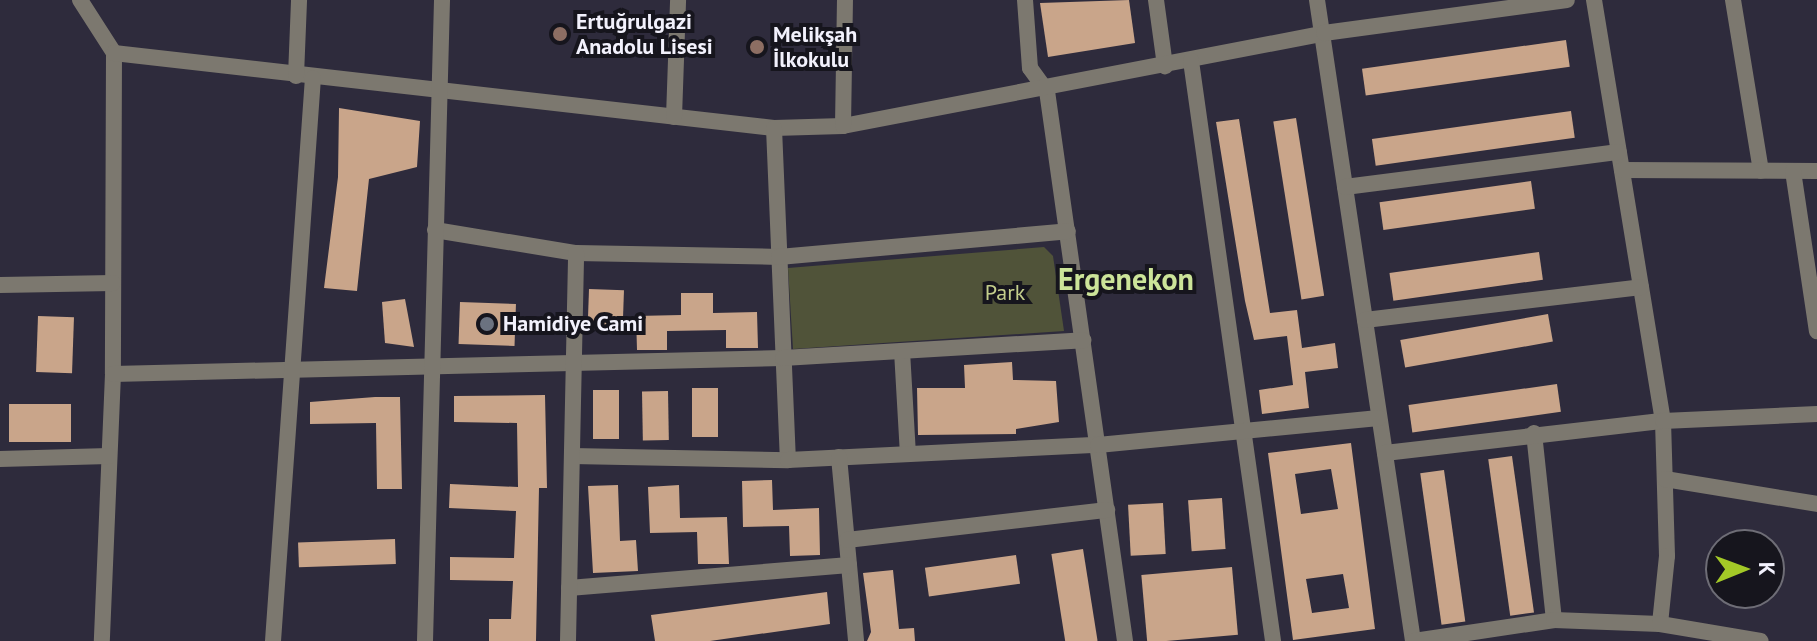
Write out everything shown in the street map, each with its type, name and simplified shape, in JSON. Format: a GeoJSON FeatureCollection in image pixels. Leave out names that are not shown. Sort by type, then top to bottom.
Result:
{"type":"FeatureCollection","features":[{"type":"Feature","properties":{"kind":"street"},"geometry":{"type":"LineString","coordinates":[[80,0],[114,53],[113,374],[102,641]]}},
{"type":"Feature","properties":{"kind":"street"},"geometry":{"type":"LineString","coordinates":[[273,641],[304,77],[299,0]]}},
{"type":"Feature","properties":{"kind":"street"},"geometry":{"type":"LineString","coordinates":[[425,641],[442,0]]}},
{"type":"Feature","properties":{"kind":"street"},"geometry":{"type":"LineString","coordinates":[[674,117],[678,0]]}},
{"type":"Feature","properties":{"kind":"street"},"geometry":{"type":"LineString","coordinates":[[843,126],[845,0]]}},
{"type":"Feature","properties":{"kind":"street"},"geometry":{"type":"LineString","coordinates":[[1025,0],[1030,68],[1047,91],[1125,641]]}},
{"type":"Feature","properties":{"kind":"street"},"geometry":{"type":"LineString","coordinates":[[1156,0],[1165,66]]}},
{"type":"Feature","properties":{"kind":"street"},"geometry":{"type":"LineString","coordinates":[[1317,0],[1414,641],[1554,620],[1660,624],[1701,636],[1761,641]]}},
{"type":"Feature","properties":{"kind":"street"},"geometry":{"type":"LineString","coordinates":[[114,53],[439,93],[774,128],[843,126],[1047,91],[1324,33],[1567,0]]}},
{"type":"Feature","properties":{"kind":"street"},"geometry":{"type":"LineString","coordinates":[[1594,0],[1663,421],[1665,479],[1660,624]]}},
{"type":"Feature","properties":{"kind":"street"},"geometry":{"type":"LineString","coordinates":[[1733,0],[1761,171]]}},
{"type":"Feature","properties":{"kind":"street"},"geometry":{"type":"LineString","coordinates":[[1191,61],[1273,641]]}},
{"type":"Feature","properties":{"kind":"street"},"geometry":{"type":"LineString","coordinates":[[774,128],[788,460]]}},
{"type":"Feature","properties":{"kind":"street"},"geometry":{"type":"LineString","coordinates":[[1345,187],[1619,152]]}},
{"type":"Feature","properties":{"kind":"street"},"geometry":{"type":"LineString","coordinates":[[1622,170],[1817,171]]}},
{"type":"Feature","properties":{"kind":"street"},"geometry":{"type":"LineString","coordinates":[[1793,171],[1817,331]]}},
{"type":"Feature","properties":{"kind":"street"},"geometry":{"type":"LineString","coordinates":[[435,230],[576,253],[779,257],[1068,231]]}},
{"type":"Feature","properties":{"kind":"street"},"geometry":{"type":"LineString","coordinates":[[568,641],[576,253]]}},
{"type":"Feature","properties":{"kind":"street"},"geometry":{"type":"LineString","coordinates":[[0,285],[113,283]]}},
{"type":"Feature","properties":{"kind":"street"},"geometry":{"type":"LineString","coordinates":[[1365,320],[1641,287]]}},
{"type":"Feature","properties":{"kind":"street"},"geometry":{"type":"LineString","coordinates":[[113,374],[783,358],[1083,340]]}},
{"type":"Feature","properties":{"kind":"street"},"geometry":{"type":"LineString","coordinates":[[902,351],[908,454]]}},
{"type":"Feature","properties":{"kind":"street"},"geometry":{"type":"LineString","coordinates":[[1385,453],[1534,433],[1663,421],[1817,414]]}},
{"type":"Feature","properties":{"kind":"street"},"geometry":{"type":"LineString","coordinates":[[572,456],[788,460],[1098,445],[1379,418]]}},
{"type":"Feature","properties":{"kind":"street"},"geometry":{"type":"LineString","coordinates":[[1534,433],[1554,620]]}},
{"type":"Feature","properties":{"kind":"street"},"geometry":{"type":"LineString","coordinates":[[0,459],[109,456]]}},
{"type":"Feature","properties":{"kind":"street"},"geometry":{"type":"LineString","coordinates":[[839,457],[856,641]]}},
{"type":"Feature","properties":{"kind":"street"},"geometry":{"type":"LineString","coordinates":[[1665,479],[1817,504]]}},
{"type":"Feature","properties":{"kind":"street"},"geometry":{"type":"LineString","coordinates":[[847,540],[1107,510]]}},
{"type":"Feature","properties":{"kind":"street"},"geometry":{"type":"LineString","coordinates":[[569,588],[849,565]]}},
{"type":"Feature","properties":{"kind":"green space","name":"Park"},"geometry":{"type":"Polygon","coordinates":[[[1044,247],[1053,256],[1064,331],[793,349],[788,268],[1044,247]]]}},
{"type":"Feature","properties":{"kind":"building"},"geometry":{"type":"Polygon","coordinates":[[[1129,0],[1135,43],[1048,57],[1040,3],[1129,0]]]}},
{"type":"Feature","properties":{"kind":"building"},"geometry":{"type":"Polygon","coordinates":[[[1566,40],[1570,67],[1366,95],[1362,69],[1566,40]]]}},
{"type":"Feature","properties":{"kind":"building"},"geometry":{"type":"Polygon","coordinates":[[[339,108],[420,121],[417,167],[369,179],[357,291],[324,288],[338,177],[339,108]]]}},
{"type":"Feature","properties":{"kind":"building"},"geometry":{"type":"Polygon","coordinates":[[[1571,111],[1575,138],[1376,166],[1372,139],[1571,111]]]}},
{"type":"Feature","properties":{"kind":"building"},"geometry":{"type":"Polygon","coordinates":[[[1296,118],[1324,296],[1301,299],[1273,122],[1296,118]]]}},
{"type":"Feature","properties":{"kind":"building"},"geometry":{"type":"Polygon","coordinates":[[[1239,119],[1270,313],[1297,310],[1302,348],[1335,343],[1338,368],[1305,372],[1309,408],[1262,414],[1259,390],[1293,385],[1287,336],[1254,340],[1245,301],[1216,122],[1239,119]]]}},
{"type":"Feature","properties":{"kind":"building"},"geometry":{"type":"Polygon","coordinates":[[[1531,181],[1535,209],[1383,230],[1379,202],[1531,181]]]}},
{"type":"Feature","properties":{"kind":"building"},"geometry":{"type":"Polygon","coordinates":[[[1539,252],[1543,280],[1393,301],[1389,273],[1539,252]]]}},
{"type":"Feature","properties":{"kind":"building"},"geometry":{"type":"Polygon","coordinates":[[[589,289],[624,290],[623,326],[588,325],[589,289]]]}},
{"type":"Feature","properties":{"kind":"building"},"geometry":{"type":"Polygon","coordinates":[[[681,293],[713,293],[713,313],[757,312],[758,348],[726,348],[726,330],[667,331],[667,350],[637,350],[636,316],[681,315],[681,293]]]}},
{"type":"Feature","properties":{"kind":"building"},"geometry":{"type":"Polygon","coordinates":[[[405,299],[414,347],[385,343],[382,302],[405,299]]]}},
{"type":"Feature","properties":{"kind":"building","name":"Hamidiye Cami"},"geometry":{"type":"Polygon","coordinates":[[[460,302],[516,304],[515,346],[459,344],[460,302]]]}},
{"type":"Feature","properties":{"kind":"building"},"geometry":{"type":"Polygon","coordinates":[[[1548,314],[1553,342],[1405,368],[1400,340],[1548,314]]]}},
{"type":"Feature","properties":{"kind":"building"},"geometry":{"type":"Polygon","coordinates":[[[38,316],[74,317],[72,373],[36,372],[38,316]]]}},
{"type":"Feature","properties":{"kind":"building"},"geometry":{"type":"Polygon","coordinates":[[[1012,362],[1013,380],[1056,381],[1059,422],[1016,429],[1016,434],[918,435],[917,388],[965,388],[964,365],[1012,362]]]}},
{"type":"Feature","properties":{"kind":"building"},"geometry":{"type":"Polygon","coordinates":[[[1557,384],[1561,412],[1412,433],[1408,405],[1557,384]]]}},
{"type":"Feature","properties":{"kind":"building"},"geometry":{"type":"Polygon","coordinates":[[[692,388],[718,388],[718,437],[692,437],[692,388]]]}},
{"type":"Feature","properties":{"kind":"building"},"geometry":{"type":"Polygon","coordinates":[[[593,390],[619,390],[619,439],[593,439],[593,390]]]}},
{"type":"Feature","properties":{"kind":"building"},"geometry":{"type":"Polygon","coordinates":[[[642,391],[668,391],[669,440],[643,440],[642,391]]]}},
{"type":"Feature","properties":{"kind":"building"},"geometry":{"type":"Polygon","coordinates":[[[545,395],[547,488],[539,488],[536,641],[489,641],[489,619],[511,619],[513,581],[450,580],[450,557],[514,558],[516,511],[449,508],[450,484],[518,487],[517,423],[454,422],[454,396],[545,395]]]}},
{"type":"Feature","properties":{"kind":"building"},"geometry":{"type":"Polygon","coordinates":[[[400,397],[402,489],[377,489],[376,423],[310,424],[310,402],[400,397]]]}},
{"type":"Feature","properties":{"kind":"building"},"geometry":{"type":"Polygon","coordinates":[[[9,404],[71,404],[71,442],[9,442],[9,404]]]}},
{"type":"Feature","properties":{"kind":"building"},"geometry":{"type":"Polygon","coordinates":[[[1351,443],[1375,629],[1293,640],[1268,453],[1351,443]],[[1331,469],[1295,474],[1301,514],[1338,509],[1331,469]],[[1343,574],[1306,579],[1312,613],[1349,608],[1343,574]]]}},
{"type":"Feature","properties":{"kind":"building"},"geometry":{"type":"Polygon","coordinates":[[[1512,456],[1534,612],[1510,616],[1488,459],[1512,456]]]}},
{"type":"Feature","properties":{"kind":"building"},"geometry":{"type":"Polygon","coordinates":[[[1444,470],[1465,622],[1442,625],[1420,473],[1444,470]]]}},
{"type":"Feature","properties":{"kind":"building"},"geometry":{"type":"Polygon","coordinates":[[[772,480],[773,510],[819,508],[820,555],[790,556],[789,526],[743,527],[742,481],[772,480]]]}},
{"type":"Feature","properties":{"kind":"building"},"geometry":{"type":"Polygon","coordinates":[[[618,485],[620,541],[636,540],[638,571],[593,573],[588,486],[618,485]]]}},
{"type":"Feature","properties":{"kind":"building"},"geometry":{"type":"Polygon","coordinates":[[[679,485],[680,518],[727,517],[729,564],[698,564],[697,532],[650,533],[648,487],[679,485]]]}},
{"type":"Feature","properties":{"kind":"building"},"geometry":{"type":"Polygon","coordinates":[[[1222,498],[1226,549],[1192,551],[1188,500],[1222,498]]]}},
{"type":"Feature","properties":{"kind":"building"},"geometry":{"type":"Polygon","coordinates":[[[1163,503],[1166,554],[1131,556],[1128,505],[1163,503]]]}},
{"type":"Feature","properties":{"kind":"building"},"geometry":{"type":"Polygon","coordinates":[[[395,539],[396,564],[299,567],[298,542],[395,539]]]}},
{"type":"Feature","properties":{"kind":"building"},"geometry":{"type":"Polygon","coordinates":[[[1083,549],[1098,641],[1065,641],[1051,554],[1083,549]]]}},
{"type":"Feature","properties":{"kind":"building"},"geometry":{"type":"Polygon","coordinates":[[[1016,555],[1020,584],[929,597],[925,568],[1016,555]]]}},
{"type":"Feature","properties":{"kind":"building"},"geometry":{"type":"Polygon","coordinates":[[[1232,567],[1238,635],[1147,641],[1141,575],[1232,567]]]}},
{"type":"Feature","properties":{"kind":"building"},"geometry":{"type":"Polygon","coordinates":[[[893,570],[899,629],[914,628],[915,641],[867,641],[871,632],[863,573],[893,570]]]}},
{"type":"Feature","properties":{"kind":"building"},"geometry":{"type":"Polygon","coordinates":[[[827,592],[830,624],[710,641],[655,641],[651,615],[827,592]]]}},
{"type":"Feature","properties":{"kind":"place","name":"Ertuğrulgazi Anadolu Lisesi"},"geometry":{"type":"Point","coordinates":[560,34]}},
{"type":"Feature","properties":{"kind":"place","name":"Melikşah İlkokulu"},"geometry":{"type":"Point","coordinates":[757,47]}},
{"type":"Feature","properties":{"kind":"place","name":"Hamidiye Cami"},"geometry":{"type":"Point","coordinates":[487,324]}},
{"type":"Feature","properties":{"kind":"district","name":"Ergenekon"},"geometry":{"type":"Point","coordinates":[1126,279]}}]}
